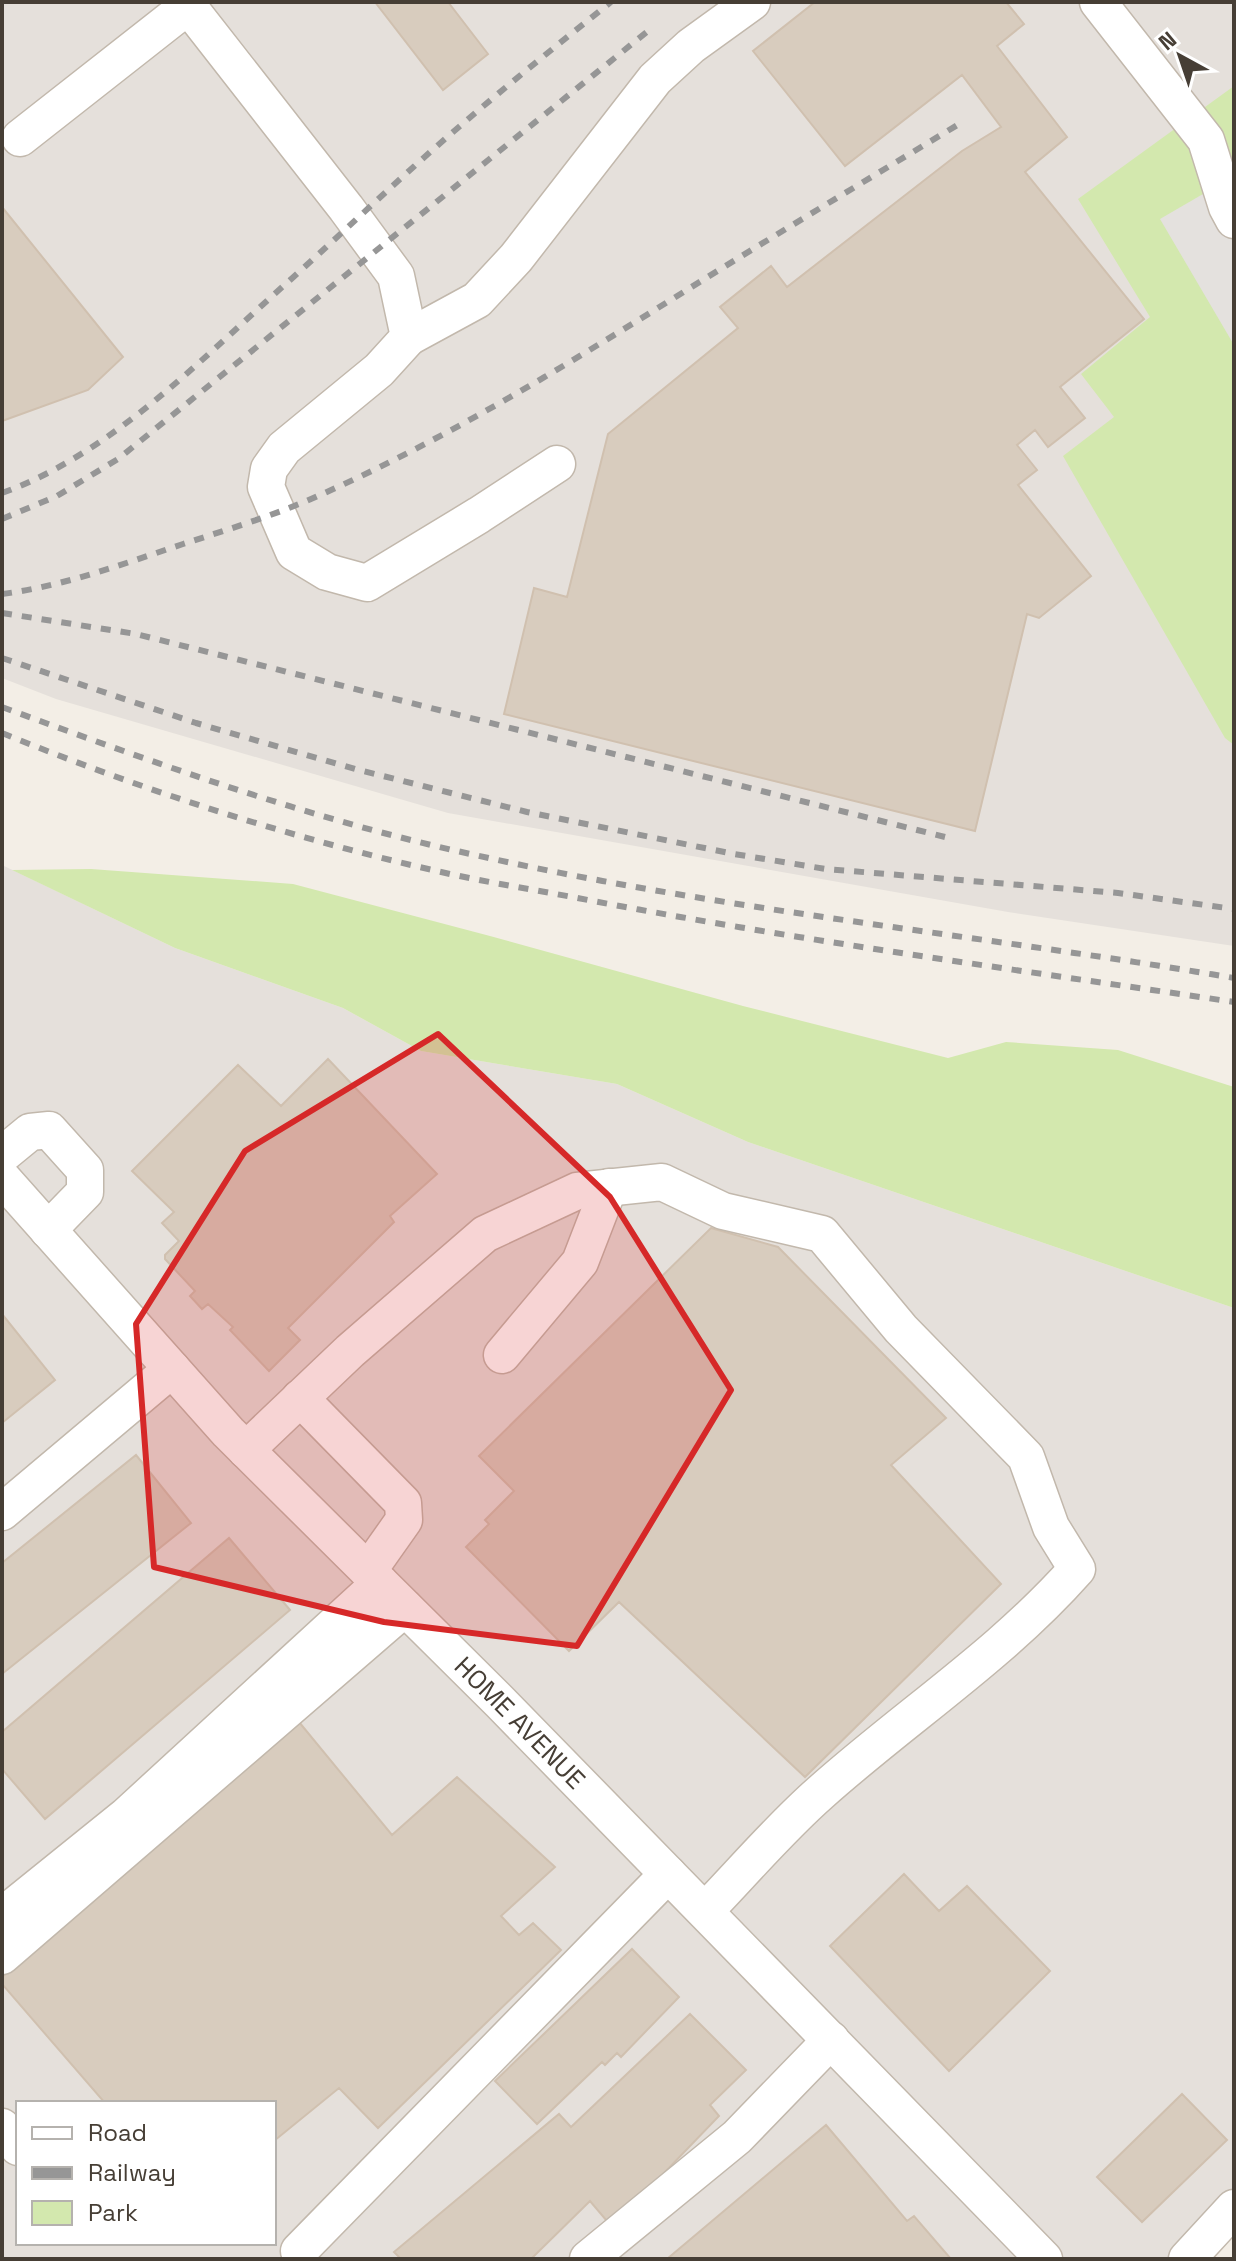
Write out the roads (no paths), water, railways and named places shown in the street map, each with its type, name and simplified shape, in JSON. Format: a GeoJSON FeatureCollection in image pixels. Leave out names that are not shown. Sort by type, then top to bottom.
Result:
{"type":"FeatureCollection","features":[{"type":"Feature","properties":{"kind":"street"},"geometry":{"type":"LineString","coordinates":[[557,464],[367,583],[327,572],[294,552],[266,487],[269,469],[284,448],[379,370],[409,337],[477,300],[516,258],[655,79],[691,46],[752,2]]}},
{"type":"Feature","properties":{"kind":"street"},"geometry":{"type":"LineString","coordinates":[[1098,2],[1206,140],[1234,220]]}},
{"type":"Feature","properties":{"kind":"street"},"geometry":{"type":"LineString","coordinates":[[20,138],[186,4],[396,276],[409,337]]}},
{"type":"Feature","properties":{"kind":"street"},"geometry":{"type":"LineString","coordinates":[[2,1155],[30,1132],[49,1130],[85,1170],[85,1192],[48,1230]]}},
{"type":"Feature","properties":{"kind":"street","name":"HOME AVENUE"},"geometry":{"type":"LineString","coordinates":[[2,1178],[246,1450],[705,1911],[1044,2259]]}},
{"type":"Feature","properties":{"kind":"street"},"geometry":{"type":"LineString","coordinates":[[246,1450],[350,1351],[485,1234],[577,1191],[662,1182],[723,1211],[822,1234],[901,1329],[1026,1457],[1051,1527],[1077,1569],[1045,1605],[972,1670],[819,1794],[705,1911]]}},
{"type":"Feature","properties":{"kind":"street"},"geometry":{"type":"LineString","coordinates":[[502,1355],[580,1262],[609,1187]]}},
{"type":"Feature","properties":{"kind":"street"},"geometry":{"type":"LineString","coordinates":[[2,1512],[172,1369]]}},
{"type":"Feature","properties":{"kind":"street"},"geometry":{"type":"LineString","coordinates":[[2,1956],[384,1587],[404,1520],[403,1503],[300,1398]]}},
{"type":"Feature","properties":{"kind":"street"},"geometry":{"type":"LineString","coordinates":[[2,1916],[126,1816],[384,1587]]}},
{"type":"Feature","properties":{"kind":"street"},"geometry":{"type":"LineString","coordinates":[[299,2251],[668,1874]]}},
{"type":"Feature","properties":{"kind":"street"},"geometry":{"type":"LineString","coordinates":[[588,2259],[737,2137],[831,2040]]}},
{"type":"Feature","properties":{"kind":"street"},"geometry":{"type":"LineString","coordinates":[[2,2127],[16,2144]]}},
{"type":"Feature","properties":{"kind":"street"},"geometry":{"type":"LineString","coordinates":[[1187,2259],[1234,2208]]}},
{"type":"Feature","properties":{"kind":"railway"},"geometry":{"type":"LineString","coordinates":[[2,493],[43,476],[81,454],[154,401],[437,146],[611,2]]}},
{"type":"Feature","properties":{"kind":"railway"},"geometry":{"type":"LineString","coordinates":[[2,519],[57,496],[118,459],[648,31]]}},
{"type":"Feature","properties":{"kind":"railway"},"geometry":{"type":"LineString","coordinates":[[2,594],[93,574],[235,527],[303,502],[370,472],[468,421],[565,365],[959,124]]}},
{"type":"Feature","properties":{"kind":"railway"},"geometry":{"type":"LineString","coordinates":[[2,613],[136,634],[945,837]]}},
{"type":"Feature","properties":{"kind":"railway"},"geometry":{"type":"LineString","coordinates":[[2,658],[196,723],[355,769],[527,812],[734,854],[826,869],[1118,893],[1234,909]]}},
{"type":"Feature","properties":{"kind":"railway"},"geometry":{"type":"LineString","coordinates":[[2,707],[177,770],[295,808],[475,855],[663,892],[1234,978]]}},
{"type":"Feature","properties":{"kind":"railway"},"geometry":{"type":"LineString","coordinates":[[2,733],[223,813],[336,846],[450,874],[749,929],[1234,1002]]}}]}
